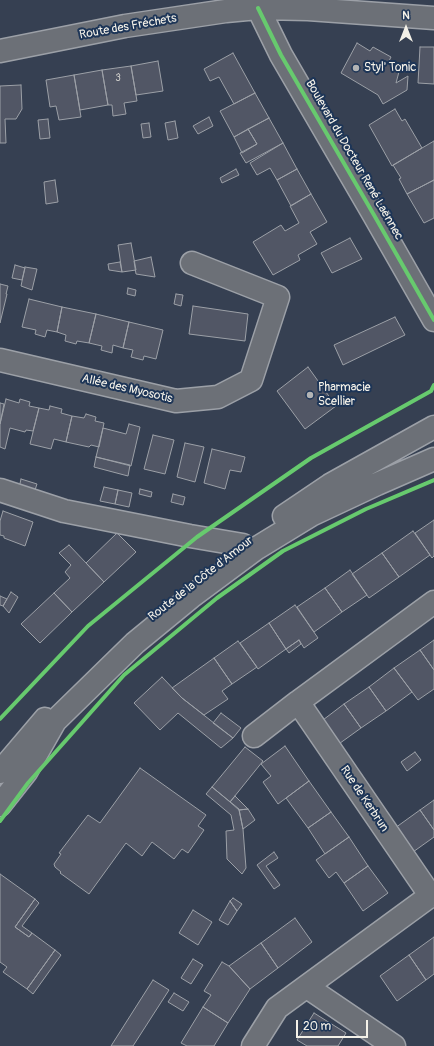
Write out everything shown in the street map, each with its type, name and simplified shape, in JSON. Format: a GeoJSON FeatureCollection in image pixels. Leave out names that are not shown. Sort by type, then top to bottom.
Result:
{"type":"FeatureCollection","features":[{"type":"Feature","properties":{"kind":"street","name":"Route des Fréchets"},"geometry":{"type":"LineString","coordinates":[[0,51],[125,26],[226,11],[257,4],[308,10],[434,18]]}},
{"type":"Feature","properties":{"kind":"street","name":"Boulevard du Docteur René Laënnec"},"geometry":{"type":"LineString","coordinates":[[257,4],[282,55],[426,289],[434,320]]}},
{"type":"Feature","properties":{"kind":"street","name":"Allée des Myosotis"},"geometry":{"type":"LineString","coordinates":[[0,360],[176,401],[218,397],[251,380],[278,297],[192,263]]}},
{"type":"Feature","properties":{"kind":"street","name":"Route de la Côte d'Amour"},"geometry":{"type":"LineString","coordinates":[[0,772],[53,709],[126,638],[243,544],[330,484],[434,427]]}},
{"type":"Feature","properties":{"kind":"street","name":"Route de la Côte d'Amour"},"geometry":{"type":"LineString","coordinates":[[0,805],[26,772],[56,721],[135,643],[191,596],[257,548],[311,515],[434,459]]}},
{"type":"Feature","properties":{"kind":"street"},"geometry":{"type":"LineString","coordinates":[[0,490],[64,511],[190,536],[243,544]]}},
{"type":"Feature","properties":{"kind":"street"},"geometry":{"type":"LineString","coordinates":[[254,736],[434,602]]}},
{"type":"Feature","properties":{"kind":"street","name":"Rue de Kerbrun"},"geometry":{"type":"LineString","coordinates":[[253,1046],[277,1008],[432,894],[298,702]]}},
{"type":"Feature","properties":{"kind":"street"},"geometry":{"type":"LineString","coordinates":[[307,987],[394,1046]]}},
{"type":"Feature","properties":{"kind":"building"},"geometry":{"type":"Polygon","coordinates":[[[357,43],[370,51],[373,47],[391,57],[389,61],[400,68],[396,83],[408,76],[407,90],[383,104],[378,95],[341,73],[357,43]]]}},
{"type":"Feature","properties":{"kind":"building"},"geometry":{"type":"Polygon","coordinates":[[[420,47],[434,47],[434,84],[418,83],[420,47]]]}},
{"type":"Feature","properties":{"kind":"building"},"geometry":{"type":"Polygon","coordinates":[[[233,53],[255,93],[234,104],[219,77],[210,81],[204,69],[233,53]]]}},
{"type":"Feature","properties":{"kind":"building"},"geometry":{"type":"Polygon","coordinates":[[[158,61],[163,91],[136,95],[131,66],[158,61]]]}},
{"type":"Feature","properties":{"kind":"building"},"geometry":{"type":"Polygon","coordinates":[[[131,66],[137,101],[124,103],[126,114],[113,116],[112,105],[108,105],[102,70],[131,66]]]}},
{"type":"Feature","properties":{"kind":"building"},"geometry":{"type":"Polygon","coordinates":[[[102,70],[108,105],[80,110],[74,75],[102,70]]]}},
{"type":"Feature","properties":{"kind":"building"},"geometry":{"type":"Polygon","coordinates":[[[74,75],[81,117],[59,120],[56,106],[50,107],[46,80],[74,75]]]}},
{"type":"Feature","properties":{"kind":"building"},"geometry":{"type":"Polygon","coordinates":[[[21,85],[22,109],[16,119],[5,119],[6,143],[0,143],[0,86],[21,85]]]}},
{"type":"Feature","properties":{"kind":"building"},"geometry":{"type":"Polygon","coordinates":[[[255,93],[269,118],[234,137],[220,111],[255,93]]]}},
{"type":"Feature","properties":{"kind":"building"},"geometry":{"type":"Polygon","coordinates":[[[395,109],[402,121],[405,119],[422,148],[392,166],[369,125],[395,109]]]}},
{"type":"Feature","properties":{"kind":"building"},"geometry":{"type":"Polygon","coordinates":[[[209,117],[213,126],[198,134],[193,126],[209,117]]]}},
{"type":"Feature","properties":{"kind":"building"},"geometry":{"type":"Polygon","coordinates":[[[269,118],[283,143],[246,163],[240,153],[257,144],[248,129],[269,118]]]}},
{"type":"Feature","properties":{"kind":"building"},"geometry":{"type":"Polygon","coordinates":[[[48,119],[50,138],[40,139],[38,120],[48,119]]]}},
{"type":"Feature","properties":{"kind":"building"},"geometry":{"type":"Polygon","coordinates":[[[175,121],[178,138],[168,140],[165,123],[175,121]]]}},
{"type":"Feature","properties":{"kind":"building"},"geometry":{"type":"Polygon","coordinates":[[[149,123],[151,137],[143,138],[141,124],[149,123]]]}},
{"type":"Feature","properties":{"kind":"building"},"geometry":{"type":"Polygon","coordinates":[[[248,129],[257,144],[242,153],[234,137],[248,129]]]}},
{"type":"Feature","properties":{"kind":"building"},"geometry":{"type":"Polygon","coordinates":[[[434,141],[434,180],[407,194],[399,179],[401,178],[393,165],[434,141]]]}},
{"type":"Feature","properties":{"kind":"building"},"geometry":{"type":"Polygon","coordinates":[[[283,143],[297,169],[277,180],[270,168],[257,175],[250,163],[283,143]]]}},
{"type":"Feature","properties":{"kind":"building"},"geometry":{"type":"Polygon","coordinates":[[[236,169],[239,175],[222,183],[220,178],[236,169]]]}},
{"type":"Feature","properties":{"kind":"building"},"geometry":{"type":"Polygon","coordinates":[[[297,169],[311,194],[291,206],[277,180],[297,169]]]}},
{"type":"Feature","properties":{"kind":"building"},"geometry":{"type":"Polygon","coordinates":[[[55,180],[58,202],[46,204],[44,182],[55,180]]]}},
{"type":"Feature","properties":{"kind":"building"},"geometry":{"type":"Polygon","coordinates":[[[434,180],[434,218],[424,223],[407,194],[434,180]]]}},
{"type":"Feature","properties":{"kind":"building"},"geometry":{"type":"Polygon","coordinates":[[[311,194],[327,222],[310,232],[317,244],[298,255],[300,260],[273,275],[253,242],[281,225],[285,231],[299,223],[290,206],[311,194]]]}},
{"type":"Feature","properties":{"kind":"building"},"geometry":{"type":"Polygon","coordinates":[[[350,238],[362,259],[332,273],[321,253],[350,238]]]}},
{"type":"Feature","properties":{"kind":"building"},"geometry":{"type":"Polygon","coordinates":[[[131,243],[136,270],[122,272],[118,245],[131,243]]]}},
{"type":"Feature","properties":{"kind":"building"},"geometry":{"type":"Polygon","coordinates":[[[151,257],[155,277],[136,274],[134,261],[151,257]]]}},
{"type":"Feature","properties":{"kind":"building"},"geometry":{"type":"Polygon","coordinates":[[[120,262],[122,272],[109,270],[108,264],[120,262]]]}},
{"type":"Feature","properties":{"kind":"building"},"geometry":{"type":"Polygon","coordinates":[[[15,265],[25,268],[22,280],[12,278],[15,265]]]}},
{"type":"Feature","properties":{"kind":"building"},"geometry":{"type":"Polygon","coordinates":[[[25,267],[37,269],[32,290],[21,286],[25,267]]]}},
{"type":"Feature","properties":{"kind":"building"},"geometry":{"type":"Polygon","coordinates":[[[0,284],[8,286],[0,323],[0,284]]]}},
{"type":"Feature","properties":{"kind":"building"},"geometry":{"type":"Polygon","coordinates":[[[128,288],[136,290],[135,296],[127,294],[128,288]]]}},
{"type":"Feature","properties":{"kind":"building"},"geometry":{"type":"Polygon","coordinates":[[[176,294],[183,295],[181,306],[174,304],[176,294]]]}},
{"type":"Feature","properties":{"kind":"building"},"geometry":{"type":"Polygon","coordinates":[[[29,299],[62,307],[57,332],[47,330],[45,337],[35,334],[36,330],[22,327],[29,299]]]}},
{"type":"Feature","properties":{"kind":"building"},"geometry":{"type":"Polygon","coordinates":[[[193,306],[248,314],[245,341],[189,334],[193,306]]]}},
{"type":"Feature","properties":{"kind":"building"},"geometry":{"type":"Polygon","coordinates":[[[62,307],[96,314],[89,343],[77,341],[76,344],[65,341],[66,335],[57,332],[62,307]]]}},
{"type":"Feature","properties":{"kind":"building"},"geometry":{"type":"Polygon","coordinates":[[[96,314],[129,322],[123,348],[113,345],[112,353],[101,350],[102,346],[89,343],[96,314]]]}},
{"type":"Feature","properties":{"kind":"building"},"geometry":{"type":"Polygon","coordinates":[[[395,317],[405,335],[343,365],[334,345],[395,317]]]}},
{"type":"Feature","properties":{"kind":"building"},"geometry":{"type":"Polygon","coordinates":[[[129,322],[163,330],[156,359],[144,356],[143,360],[131,357],[133,350],[123,348],[129,322]]]}},
{"type":"Feature","properties":{"kind":"building"},"geometry":{"type":"Polygon","coordinates":[[[308,367],[336,406],[305,429],[277,391],[308,367]]]}},
{"type":"Feature","properties":{"kind":"building"},"geometry":{"type":"Polygon","coordinates":[[[6,399],[19,403],[20,399],[30,402],[29,406],[39,408],[33,431],[26,430],[25,432],[10,428],[5,449],[0,447],[0,424],[6,399]]]}},
{"type":"Feature","properties":{"kind":"building"},"geometry":{"type":"Polygon","coordinates":[[[0,403],[4,404],[0,424],[0,403]]]}},
{"type":"Feature","properties":{"kind":"building"},"geometry":{"type":"Polygon","coordinates":[[[50,406],[62,409],[61,413],[72,416],[66,442],[54,439],[51,449],[30,444],[39,408],[49,410],[50,406]]]}},
{"type":"Feature","properties":{"kind":"building"},"geometry":{"type":"Polygon","coordinates":[[[86,414],[96,417],[95,421],[104,423],[99,447],[91,445],[89,447],[66,442],[72,416],[84,418],[86,414]]]}},
{"type":"Feature","properties":{"kind":"building"},"geometry":{"type":"Polygon","coordinates":[[[129,424],[140,427],[131,466],[96,457],[103,428],[126,434],[129,424]]]}},
{"type":"Feature","properties":{"kind":"building"},"geometry":{"type":"Polygon","coordinates":[[[153,435],[174,440],[165,474],[144,469],[153,435]]]}},
{"type":"Feature","properties":{"kind":"building"},"geometry":{"type":"Polygon","coordinates":[[[185,443],[204,447],[195,482],[177,477],[185,443]]]}},
{"type":"Feature","properties":{"kind":"building"},"geometry":{"type":"Polygon","coordinates":[[[212,449],[245,457],[241,472],[230,470],[225,489],[204,483],[212,449]]]}},
{"type":"Feature","properties":{"kind":"building"},"geometry":{"type":"Polygon","coordinates":[[[96,457],[130,465],[128,476],[94,467],[96,457]]]}},
{"type":"Feature","properties":{"kind":"building"},"geometry":{"type":"Polygon","coordinates":[[[21,479],[37,484],[34,493],[19,488],[21,479]]]}},
{"type":"Feature","properties":{"kind":"building"},"geometry":{"type":"Polygon","coordinates":[[[104,487],[118,490],[115,504],[100,501],[104,487]]]}},
{"type":"Feature","properties":{"kind":"building"},"geometry":{"type":"Polygon","coordinates":[[[140,489],[152,492],[151,497],[139,494],[140,489]]]}},
{"type":"Feature","properties":{"kind":"building"},"geometry":{"type":"Polygon","coordinates":[[[118,490],[132,493],[129,507],[115,504],[118,490]]]}},
{"type":"Feature","properties":{"kind":"building"},"geometry":{"type":"Polygon","coordinates":[[[173,494],[185,497],[183,505],[171,502],[173,494]]]}},
{"type":"Feature","properties":{"kind":"building"},"geometry":{"type":"Polygon","coordinates":[[[3,511],[33,522],[25,546],[0,535],[0,521],[3,511]]]}},
{"type":"Feature","properties":{"kind":"building"},"geometry":{"type":"Polygon","coordinates":[[[434,520],[434,556],[432,558],[415,533],[434,520]]]}},
{"type":"Feature","properties":{"kind":"building"},"geometry":{"type":"Polygon","coordinates":[[[413,531],[430,555],[399,577],[382,553],[413,531]]]}},
{"type":"Feature","properties":{"kind":"building"},"geometry":{"type":"Polygon","coordinates":[[[117,533],[136,552],[104,582],[86,563],[117,533]]]}},
{"type":"Feature","properties":{"kind":"building"},"geometry":{"type":"Polygon","coordinates":[[[69,545],[104,582],[72,612],[54,593],[70,578],[65,572],[71,565],[59,553],[69,545]]]}},
{"type":"Feature","properties":{"kind":"building"},"geometry":{"type":"Polygon","coordinates":[[[382,553],[399,577],[369,598],[352,574],[382,553]]]}},
{"type":"Feature","properties":{"kind":"building"},"geometry":{"type":"Polygon","coordinates":[[[350,570],[367,595],[342,612],[325,588],[350,570]]]}},
{"type":"Feature","properties":{"kind":"building"},"geometry":{"type":"Polygon","coordinates":[[[325,588],[342,612],[314,632],[297,607],[325,588]]]}},
{"type":"Feature","properties":{"kind":"building"},"geometry":{"type":"Polygon","coordinates":[[[11,592],[18,597],[9,613],[3,606],[11,592]]]}},
{"type":"Feature","properties":{"kind":"building"},"geometry":{"type":"Polygon","coordinates":[[[54,593],[72,612],[40,643],[21,624],[54,593]]]}},
{"type":"Feature","properties":{"kind":"building"},"geometry":{"type":"Polygon","coordinates":[[[0,596],[7,599],[3,606],[0,605],[0,596]]]}},
{"type":"Feature","properties":{"kind":"building"},"geometry":{"type":"Polygon","coordinates":[[[295,605],[318,638],[304,648],[299,640],[286,649],[269,623],[295,605]]]}},
{"type":"Feature","properties":{"kind":"building"},"geometry":{"type":"Polygon","coordinates":[[[269,623],[286,649],[258,669],[240,643],[269,623]]]}},
{"type":"Feature","properties":{"kind":"building"},"geometry":{"type":"Polygon","coordinates":[[[299,640],[301,644],[289,653],[286,649],[299,640]]]}},
{"type":"Feature","properties":{"kind":"building"},"geometry":{"type":"Polygon","coordinates":[[[434,640],[434,670],[420,650],[434,640]]]}},
{"type":"Feature","properties":{"kind":"building"},"geometry":{"type":"Polygon","coordinates":[[[238,641],[257,667],[232,684],[214,658],[238,641]]]}},
{"type":"Feature","properties":{"kind":"building"},"geometry":{"type":"Polygon","coordinates":[[[420,650],[434,670],[434,689],[418,700],[394,668],[420,650]]]}},
{"type":"Feature","properties":{"kind":"building"},"geometry":{"type":"Polygon","coordinates":[[[214,658],[232,684],[222,691],[228,699],[204,715],[172,688],[214,658]]]}},
{"type":"Feature","properties":{"kind":"building"},"geometry":{"type":"Polygon","coordinates":[[[394,668],[412,692],[386,711],[369,687],[394,668]]]}},
{"type":"Feature","properties":{"kind":"building"},"geometry":{"type":"Polygon","coordinates":[[[162,677],[182,698],[233,738],[221,748],[178,713],[160,730],[134,703],[162,677]]]}},
{"type":"Feature","properties":{"kind":"building"},"geometry":{"type":"Polygon","coordinates":[[[369,687],[386,711],[361,728],[344,704],[369,687]]]}},
{"type":"Feature","properties":{"kind":"building"},"geometry":{"type":"Polygon","coordinates":[[[344,704],[361,728],[336,746],[319,723],[344,704]]]}},
{"type":"Feature","properties":{"kind":"building"},"geometry":{"type":"Polygon","coordinates":[[[221,713],[241,728],[233,738],[213,723],[221,713]]]}},
{"type":"Feature","properties":{"kind":"building"},"geometry":{"type":"Polygon","coordinates":[[[285,746],[309,781],[278,804],[263,782],[271,776],[261,764],[285,746]]]}},
{"type":"Feature","properties":{"kind":"building"},"geometry":{"type":"Polygon","coordinates":[[[245,747],[263,761],[230,802],[212,787],[245,747]]]}},
{"type":"Feature","properties":{"kind":"building"},"geometry":{"type":"Polygon","coordinates":[[[415,752],[421,760],[407,771],[401,762],[415,752]]]}},
{"type":"Feature","properties":{"kind":"building"},"geometry":{"type":"Polygon","coordinates":[[[140,768],[206,815],[198,826],[204,830],[188,853],[182,849],[174,859],[152,842],[142,856],[126,843],[89,894],[60,873],[61,872],[55,867],[54,864],[61,854],[59,853],[88,815],[100,823],[140,768]]]}},
{"type":"Feature","properties":{"kind":"building"},"geometry":{"type":"Polygon","coordinates":[[[309,781],[331,812],[308,828],[286,798],[309,781]]]}},
{"type":"Feature","properties":{"kind":"building"},"geometry":{"type":"Polygon","coordinates":[[[212,787],[239,809],[243,829],[246,868],[242,874],[227,859],[226,831],[234,830],[231,815],[206,794],[212,787]]]}},
{"type":"Feature","properties":{"kind":"building"},"geometry":{"type":"Polygon","coordinates":[[[235,796],[248,809],[239,810],[230,802],[235,796]]]}},
{"type":"Feature","properties":{"kind":"building"},"geometry":{"type":"Polygon","coordinates":[[[434,800],[434,830],[420,810],[434,800]]]}},
{"type":"Feature","properties":{"kind":"building"},"geometry":{"type":"Polygon","coordinates":[[[248,809],[255,820],[243,829],[239,810],[248,809]]]}},
{"type":"Feature","properties":{"kind":"building"},"geometry":{"type":"Polygon","coordinates":[[[420,810],[434,830],[434,837],[413,852],[395,828],[420,810]]]}},
{"type":"Feature","properties":{"kind":"building"},"geometry":{"type":"Polygon","coordinates":[[[331,812],[349,837],[325,854],[308,828],[331,812]]]}},
{"type":"Feature","properties":{"kind":"building"},"geometry":{"type":"Polygon","coordinates":[[[349,837],[368,866],[344,883],[336,872],[329,878],[316,860],[349,837]]]}},
{"type":"Feature","properties":{"kind":"building"},"geometry":{"type":"Polygon","coordinates":[[[274,852],[278,858],[266,866],[280,885],[274,889],[257,865],[274,852]]]}},
{"type":"Feature","properties":{"kind":"building"},"geometry":{"type":"Polygon","coordinates":[[[368,866],[388,893],[363,911],[344,883],[368,866]]]}},
{"type":"Feature","properties":{"kind":"building"},"geometry":{"type":"Polygon","coordinates":[[[0,874],[35,899],[15,927],[29,937],[32,933],[55,950],[27,989],[3,972],[7,967],[0,962],[0,874]]]}},
{"type":"Feature","properties":{"kind":"building"},"geometry":{"type":"Polygon","coordinates":[[[233,898],[242,904],[237,911],[230,901],[233,898]]]}},
{"type":"Feature","properties":{"kind":"building"},"geometry":{"type":"Polygon","coordinates":[[[35,899],[39,903],[22,926],[32,933],[29,937],[15,927],[35,899]]]}},
{"type":"Feature","properties":{"kind":"building"},"geometry":{"type":"Polygon","coordinates":[[[230,901],[237,911],[228,925],[219,920],[230,901]]]}},
{"type":"Feature","properties":{"kind":"building"},"geometry":{"type":"Polygon","coordinates":[[[193,910],[212,922],[198,945],[179,933],[193,910]]]}},
{"type":"Feature","properties":{"kind":"building"},"geometry":{"type":"Polygon","coordinates":[[[295,918],[312,942],[278,968],[261,943],[295,918]]]}},
{"type":"Feature","properties":{"kind":"building"},"geometry":{"type":"Polygon","coordinates":[[[434,937],[434,974],[426,980],[409,955],[434,937]]]}},
{"type":"Feature","properties":{"kind":"building"},"geometry":{"type":"Polygon","coordinates":[[[261,943],[278,968],[250,989],[229,966],[261,943]]]}},
{"type":"Feature","properties":{"kind":"building"},"geometry":{"type":"Polygon","coordinates":[[[55,950],[61,955],[33,994],[27,989],[55,950]]]}},
{"type":"Feature","properties":{"kind":"building"},"geometry":{"type":"Polygon","coordinates":[[[409,955],[426,980],[397,1001],[380,976],[409,955]]]}},
{"type":"Feature","properties":{"kind":"building"},"geometry":{"type":"Polygon","coordinates":[[[193,959],[203,965],[191,984],[181,978],[193,959]]]}},
{"type":"Feature","properties":{"kind":"building"},"geometry":{"type":"Polygon","coordinates":[[[222,962],[229,966],[250,989],[228,1023],[203,1007],[211,995],[204,991],[222,962]]]}},
{"type":"Feature","properties":{"kind":"building"},"geometry":{"type":"Polygon","coordinates":[[[153,980],[169,990],[133,1046],[111,1046],[153,980]]]}},
{"type":"Feature","properties":{"kind":"building"},"geometry":{"type":"Polygon","coordinates":[[[174,993],[189,1002],[183,1011],[168,1002],[174,993]]]}},
{"type":"Feature","properties":{"kind":"building"},"geometry":{"type":"Polygon","coordinates":[[[203,1007],[228,1023],[214,1046],[187,1046],[181,1043],[203,1007]]]}},
{"type":"Feature","properties":{"kind":"building"},"geometry":{"type":"Polygon","coordinates":[[[314,1013],[346,1033],[338,1046],[307,1046],[297,1040],[314,1013]]]}},
{"type":"Feature","properties":{"kind":"cycle path"},"geometry":{"type":"LineString","coordinates":[[258,8],[281,55],[434,320]]}},
{"type":"Feature","properties":{"kind":"cycle path"},"geometry":{"type":"LineString","coordinates":[[0,719],[88,626],[197,537],[311,458],[431,391],[434,385]]}},
{"type":"Feature","properties":{"kind":"cycle path"},"geometry":{"type":"LineString","coordinates":[[0,821],[28,783],[124,675],[217,598],[283,551],[366,509],[434,480]]}},
{"type":"Feature","properties":{"kind":"place","name":"Styl' Tonic"},"geometry":{"type":"Point","coordinates":[356,68]}},
{"type":"Feature","properties":{"kind":"place","name":"Pharmacie Scellier"},"geometry":{"type":"Point","coordinates":[310,395]}}]}
